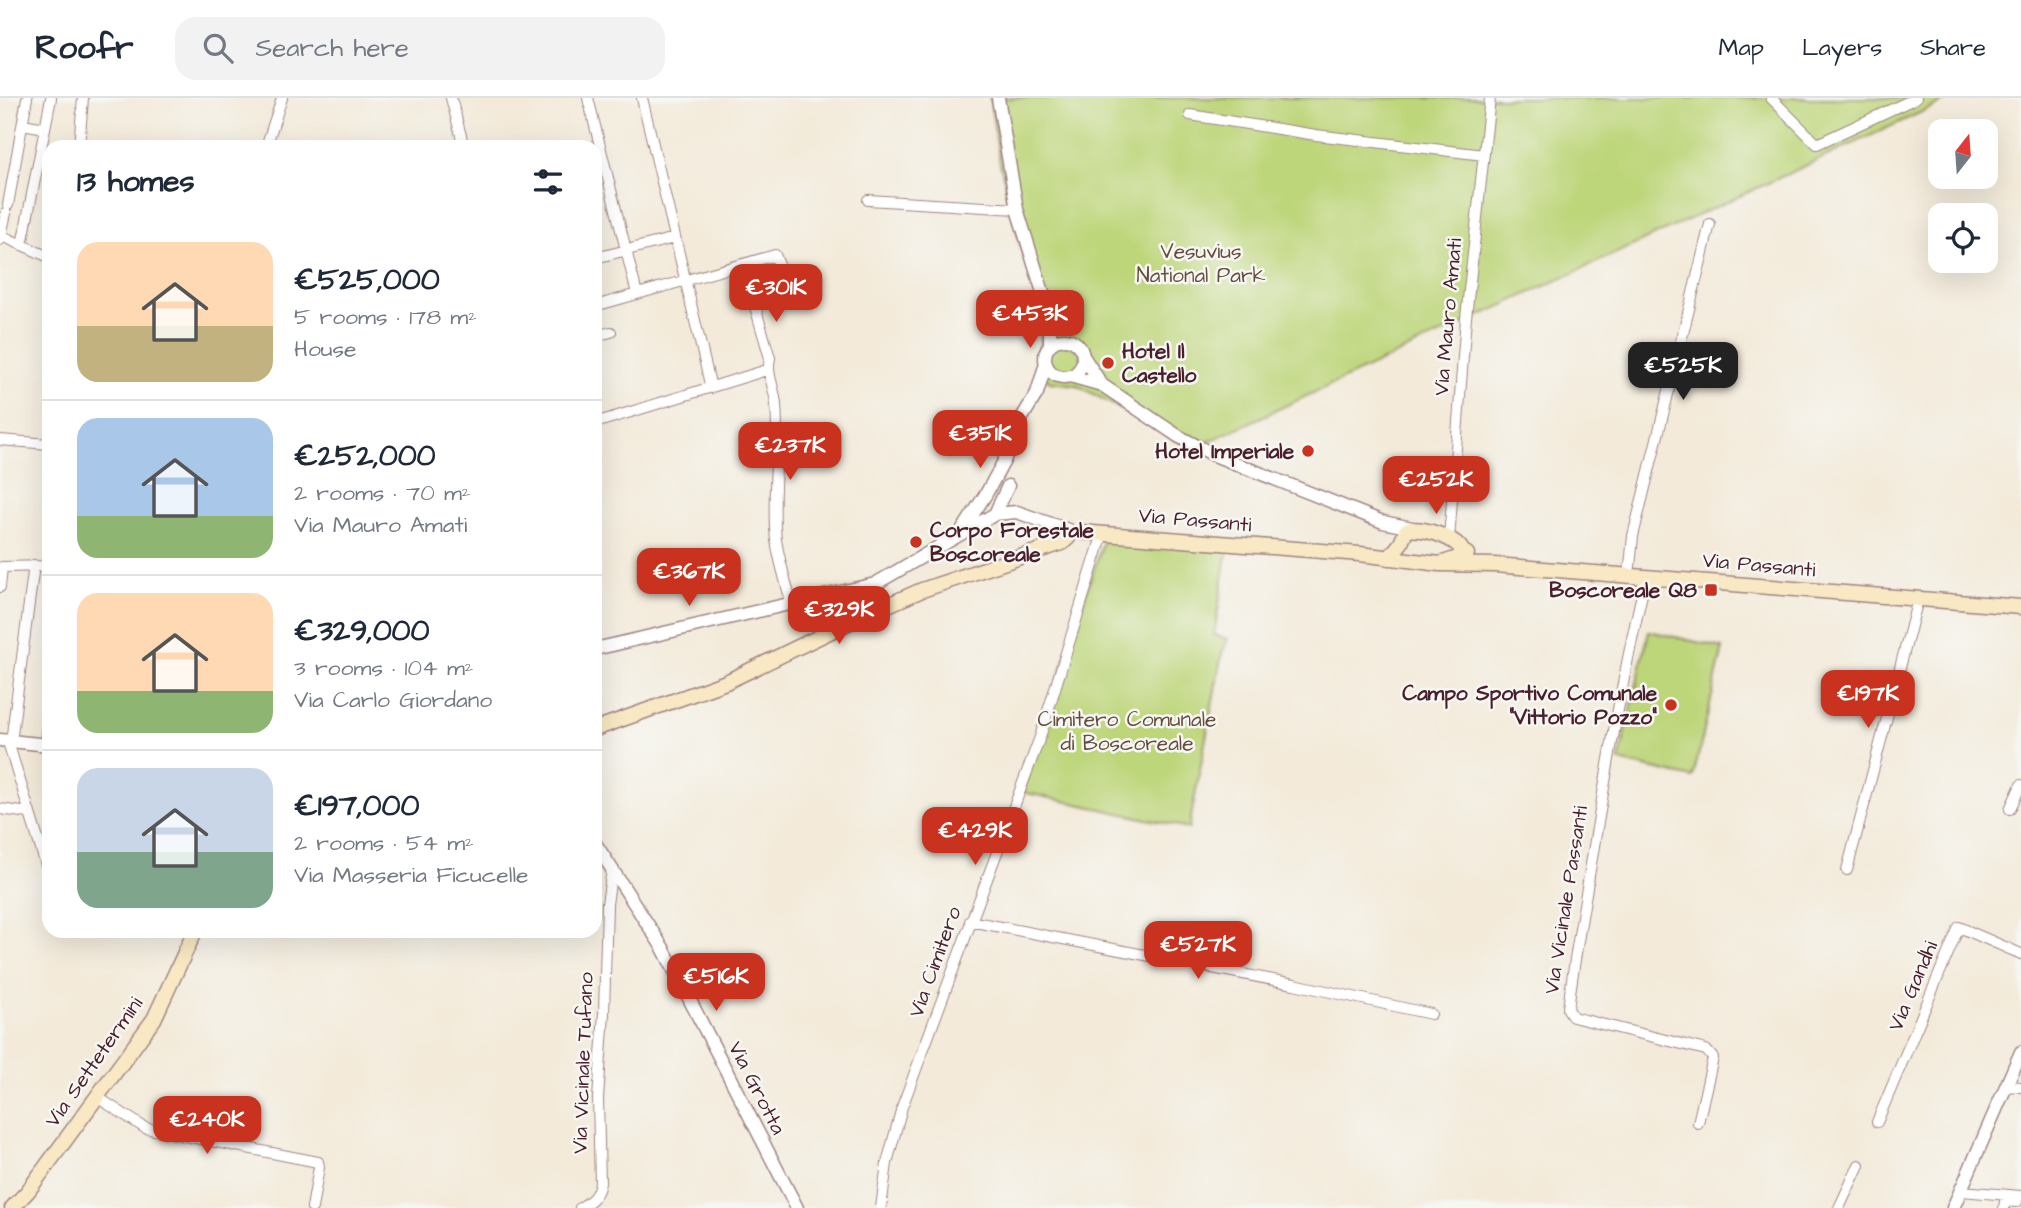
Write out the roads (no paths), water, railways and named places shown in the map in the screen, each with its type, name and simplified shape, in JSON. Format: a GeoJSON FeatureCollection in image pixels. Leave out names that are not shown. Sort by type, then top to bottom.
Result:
{"type":"FeatureCollection","features":[{"type":"Feature","properties":{"kind":"main road","name":"Via Passanti"},"geometry":{"type":"LineString","coordinates":[[1405,536],[1419,528],[1449,540],[1461,546],[1462,551],[1495,565]]}},
{"type":"Feature","properties":{"kind":"main road","name":"Via Passanti"},"geometry":{"type":"LineString","coordinates":[[1072,534],[1103,533],[1440,564],[1495,565],[2021,607]]}},
{"type":"Feature","properties":{"kind":"main road"},"geometry":{"type":"LineString","coordinates":[[602,726],[726,682],[922,590],[1062,543],[1072,534]]}},
{"type":"Feature","properties":{"kind":"main road"},"geometry":{"type":"LineString","coordinates":[[1389,558],[1405,536]]}},
{"type":"Feature","properties":{"kind":"main road"},"geometry":{"type":"LineString","coordinates":[[1405,536],[1406,553],[1423,562]]}},
{"type":"Feature","properties":{"kind":"main road"},"geometry":{"type":"LineString","coordinates":[[1440,564],[1458,558],[1462,551]]}},
{"type":"Feature","properties":{"kind":"main road","name":"Via Settetermini"},"geometry":{"type":"LineString","coordinates":[[12,1208],[28,1191],[155,1019],[192,938]]}},
{"type":"Feature","properties":{"kind":"street"},"geometry":{"type":"LineString","coordinates":[[27,98],[1,237],[42,254]]}},
{"type":"Feature","properties":{"kind":"street"},"geometry":{"type":"LineString","coordinates":[[43,140],[51,98]]}},
{"type":"Feature","properties":{"kind":"street"},"geometry":{"type":"LineString","coordinates":[[80,140],[83,98]]}},
{"type":"Feature","properties":{"kind":"street"},"geometry":{"type":"LineString","coordinates":[[268,140],[282,98]]}},
{"type":"Feature","properties":{"kind":"street"},"geometry":{"type":"LineString","coordinates":[[451,98],[462,140]]}},
{"type":"Feature","properties":{"kind":"street"},"geometry":{"type":"LineString","coordinates":[[588,98],[598,140]]}},
{"type":"Feature","properties":{"kind":"street"},"geometry":{"type":"LineString","coordinates":[[642,98],[710,388]]}},
{"type":"Feature","properties":{"kind":"street"},"geometry":{"type":"LineString","coordinates":[[998,98],[1017,209],[1050,314],[1050,345]]}},
{"type":"Feature","properties":{"kind":"street","name":"Via Mauro Amati"},"geometry":{"type":"LineString","coordinates":[[1449,540],[1466,318],[1490,98]]}},
{"type":"Feature","properties":{"kind":"street"},"geometry":{"type":"LineString","coordinates":[[1772,98],[1817,144],[1916,98]]}},
{"type":"Feature","properties":{"kind":"street"},"geometry":{"type":"LineString","coordinates":[[1190,115],[1315,135],[1484,155]]}},
{"type":"Feature","properties":{"kind":"street"},"geometry":{"type":"LineString","coordinates":[[23,124],[45,128]]}},
{"type":"Feature","properties":{"kind":"street"},"geometry":{"type":"LineString","coordinates":[[22,245],[42,143]]}},
{"type":"Feature","properties":{"kind":"street"},"geometry":{"type":"LineString","coordinates":[[602,154],[637,294]]}},
{"type":"Feature","properties":{"kind":"street"},"geometry":{"type":"LineString","coordinates":[[867,200],[1017,209]]}},
{"type":"Feature","properties":{"kind":"street"},"geometry":{"type":"LineString","coordinates":[[1629,576],[1633,536],[1710,224]]}},
{"type":"Feature","properties":{"kind":"street"},"geometry":{"type":"LineString","coordinates":[[602,256],[675,238]]}},
{"type":"Feature","properties":{"kind":"street"},"geometry":{"type":"LineString","coordinates":[[602,304],[775,254],[781,270]]}},
{"type":"Feature","properties":{"kind":"street"},"geometry":{"type":"LineString","coordinates":[[747,279],[770,358],[767,370],[776,406],[776,541],[791,602]]}},
{"type":"Feature","properties":{"kind":"street"},"geometry":{"type":"LineString","coordinates":[[1050,314],[1082,350],[1102,386]]}},
{"type":"Feature","properties":{"kind":"street"},"geometry":{"type":"LineString","coordinates":[[602,334],[611,332]]}},
{"type":"Feature","properties":{"kind":"street"},"geometry":{"type":"LineString","coordinates":[[960,534],[986,494],[1004,461],[1017,426],[1037,393],[1046,363],[1046,351],[1060,339],[1073,341]]}},
{"type":"Feature","properties":{"kind":"street"},"geometry":{"type":"LineString","coordinates":[[1037,393],[1080,368],[1083,356]]}},
{"type":"Feature","properties":{"kind":"street"},"geometry":{"type":"LineString","coordinates":[[1046,363],[1052,373],[1102,386],[1178,436],[1214,455],[1383,522],[1405,536]]}},
{"type":"Feature","properties":{"kind":"street"},"geometry":{"type":"LineString","coordinates":[[602,422],[767,370]]}},
{"type":"Feature","properties":{"kind":"street"},"geometry":{"type":"LineString","coordinates":[[0,440],[42,443]]}},
{"type":"Feature","properties":{"kind":"street"},"geometry":{"type":"LineString","coordinates":[[1004,461],[1008,486],[1017,512]]}},
{"type":"Feature","properties":{"kind":"street"},"geometry":{"type":"LineString","coordinates":[[602,646],[875,584],[995,514],[1008,486]]}},
{"type":"Feature","properties":{"kind":"street"},"geometry":{"type":"LineString","coordinates":[[986,494],[995,514]]}},
{"type":"Feature","properties":{"kind":"street","name":"Via Passanti"},"geometry":{"type":"LineString","coordinates":[[995,514],[1017,512],[1072,534]]}},
{"type":"Feature","properties":{"kind":"street","name":"Via Cimitero"},"geometry":{"type":"LineString","coordinates":[[881,1208],[887,1163],[902,1107],[1040,737],[1103,533]]}},
{"type":"Feature","properties":{"kind":"street"},"geometry":{"type":"LineString","coordinates":[[34,565],[6,741],[42,853]]}},
{"type":"Feature","properties":{"kind":"street"},"geometry":{"type":"LineString","coordinates":[[0,587],[2,567],[42,566]]}},
{"type":"Feature","properties":{"kind":"street","name":"Via Vicinale Passanti"},"geometry":{"type":"LineString","coordinates":[[1646,578],[1633,629],[1610,752],[1576,945],[1568,1009],[1573,1017],[1711,1053],[1713,1058],[1698,1123]]}},
{"type":"Feature","properties":{"kind":"street"},"geometry":{"type":"LineString","coordinates":[[1847,870],[1918,598]]}},
{"type":"Feature","properties":{"kind":"street"},"geometry":{"type":"LineString","coordinates":[[6,741],[42,745]]}},
{"type":"Feature","properties":{"kind":"street"},"geometry":{"type":"LineString","coordinates":[[2010,809],[2021,785]]}},
{"type":"Feature","properties":{"kind":"street"},"geometry":{"type":"LineString","coordinates":[[0,809],[29,813]]}},
{"type":"Feature","properties":{"kind":"street","name":"Via Grotta"},"geometry":{"type":"LineString","coordinates":[[602,854],[663,948],[797,1208]]}},
{"type":"Feature","properties":{"kind":"street","name":"Via Vicinale Tufano"},"geometry":{"type":"LineString","coordinates":[[580,1208],[593,1200],[600,1183],[598,1099],[607,904],[612,869]]}},
{"type":"Feature","properties":{"kind":"street"},"geometry":{"type":"LineString","coordinates":[[970,921],[1294,984],[1431,1014]]}},
{"type":"Feature","properties":{"kind":"street","name":"Via Gandhi"},"geometry":{"type":"LineString","coordinates":[[1877,1122],[1959,927],[2021,954]]}},
{"type":"Feature","properties":{"kind":"street"},"geometry":{"type":"LineString","coordinates":[[1953,1208],[2021,1052]]}},
{"type":"Feature","properties":{"kind":"street"},"geometry":{"type":"LineString","coordinates":[[2006,1086],[2021,1087]]}},
{"type":"Feature","properties":{"kind":"street"},"geometry":{"type":"LineString","coordinates":[[97,1097],[145,1128],[318,1162],[312,1208]]}},
{"type":"Feature","properties":{"kind":"street"},"geometry":{"type":"LineString","coordinates":[[1839,1208],[1859,1165]]}},
{"type":"Feature","properties":{"kind":"street"},"geometry":{"type":"LineString","coordinates":[[1961,1191],[2021,1196]]}},
{"type":"Feature","properties":{"kind":"street"},"geometry":{"type":"LineString","coordinates":[[2004,1208],[2005,1201],[2021,1202]]}},
{"type":"Feature","properties":{"kind":"place","name":"Hotel Il Castello"},"geometry":{"type":"Point","coordinates":[1108,363]}},
{"type":"Feature","properties":{"kind":"place","name":"Hotel Imperiale"},"geometry":{"type":"Point","coordinates":[1308,451]}},
{"type":"Feature","properties":{"kind":"place","name":"Corpo Forestale Boscoreale"},"geometry":{"type":"Point","coordinates":[916,542]}},
{"type":"Feature","properties":{"kind":"place","name":"Boscoreale Q8"},"geometry":{"type":"Point","coordinates":[1711,590]}},
{"type":"Feature","properties":{"kind":"place","name":"Campo Sportivo Comunale \"Vittorio Pozzo\""},"geometry":{"type":"Point","coordinates":[1671,705]}},
{"type":"Feature","properties":{"kind":"park label","name":"Vesuvius National Park"},"geometry":{"type":"Point","coordinates":[1201,263]}},
{"type":"Feature","properties":{"kind":"park label","name":"Cimitero Comunale di Boscoreale"},"geometry":{"type":"Point","coordinates":[1127,731]}}]}
